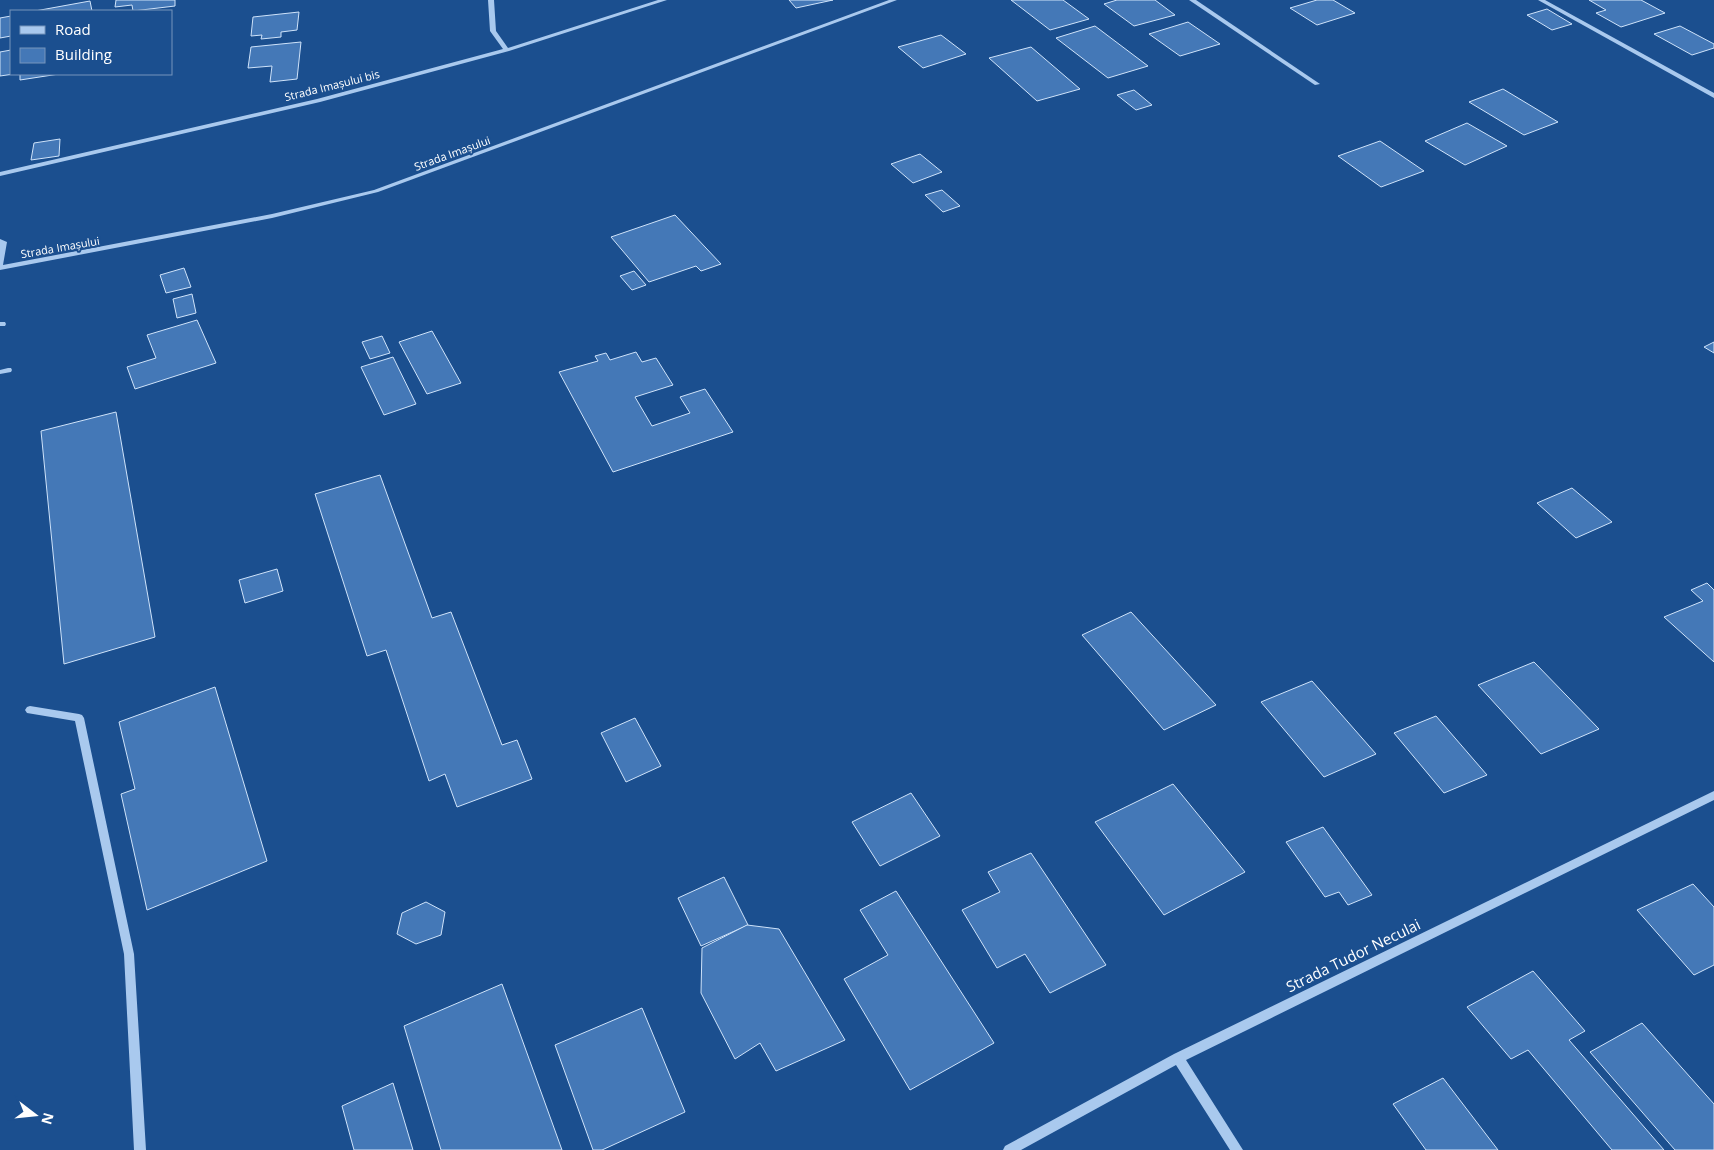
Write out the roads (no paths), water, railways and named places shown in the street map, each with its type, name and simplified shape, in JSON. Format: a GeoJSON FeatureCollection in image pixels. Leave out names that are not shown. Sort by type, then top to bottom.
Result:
{"type":"FeatureCollection","features":[{"type":"Feature","properties":{"kind":"street"},"geometry":{"type":"LineString","coordinates":[[491,0],[493,31],[507,50]]}},
{"type":"Feature","properties":{"kind":"street","name":"Strada Imașului bis"},"geometry":{"type":"LineString","coordinates":[[0,174],[318,101],[507,50],[664,0]]}},
{"type":"Feature","properties":{"kind":"street","name":"Strada Imașului"},"geometry":{"type":"LineString","coordinates":[[0,266],[262,218],[376,192],[894,0]]}},
{"type":"Feature","properties":{"kind":"street"},"geometry":{"type":"LineString","coordinates":[[1192,0],[1317,84]]}},
{"type":"Feature","properties":{"kind":"street"},"geometry":{"type":"LineString","coordinates":[[1541,0],[1714,96]]}},
{"type":"Feature","properties":{"kind":"street"},"geometry":{"type":"LineString","coordinates":[[0,241],[4,242],[0,266]]}},
{"type":"Feature","properties":{"kind":"street"},"geometry":{"type":"LineString","coordinates":[[30,710],[78,718],[128,954],[140,1150]]}},
{"type":"Feature","properties":{"kind":"street","name":"Strada Tudor Neculai"},"geometry":{"type":"LineString","coordinates":[[1009,1150],[1178,1058],[1714,796]]}},
{"type":"Feature","properties":{"kind":"street"},"geometry":{"type":"LineString","coordinates":[[1178,1058],[1236,1150]]}}]}
